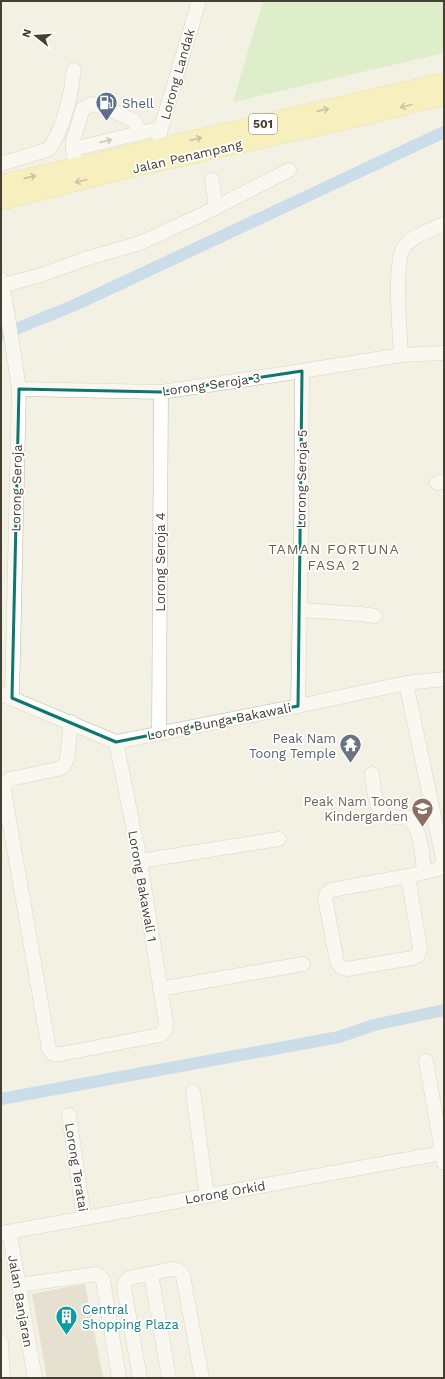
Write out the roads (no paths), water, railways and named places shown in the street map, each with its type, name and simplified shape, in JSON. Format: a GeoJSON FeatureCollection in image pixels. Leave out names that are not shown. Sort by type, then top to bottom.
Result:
{"type":"FeatureCollection","features":[{"type":"Feature","properties":{"kind":"main road"},"geometry":{"type":"LineString","coordinates":[[369,100],[408,81],[444,71]]}},
{"type":"Feature","properties":{"kind":"main road","name":"Jalan Penampang"},"geometry":{"type":"LineString","coordinates":[[1,184],[444,82]]}},
{"type":"Feature","properties":{"kind":"main road","name":"Jalan Penampang"},"geometry":{"type":"LineString","coordinates":[[1,201],[119,171],[364,116],[444,96]]}},
{"type":"Feature","properties":{"kind":"main road"},"geometry":{"type":"LineString","coordinates":[[119,171],[148,157],[158,148],[178,158]]}},
{"type":"Feature","properties":{"kind":"street","name":"Lorong Landak"},"geometry":{"type":"LineString","coordinates":[[158,148],[162,128],[199,1]]}},
{"type":"Feature","properties":{"kind":"street"},"geometry":{"type":"LineString","coordinates":[[1,164],[49,149],[53,144],[70,95],[74,70]]}},
{"type":"Feature","properties":{"kind":"street"},"geometry":{"type":"LineString","coordinates":[[76,167],[73,141],[83,108],[93,104],[106,108],[134,121],[139,134]]}},
{"type":"Feature","properties":{"kind":"street"},"geometry":{"type":"LineString","coordinates":[[73,149],[162,128]]}},
{"type":"Feature","properties":{"kind":"street"},"geometry":{"type":"LineString","coordinates":[[36,153],[50,160],[58,171]]}},
{"type":"Feature","properties":{"kind":"street"},"geometry":{"type":"LineString","coordinates":[[2,284],[41,276],[85,259],[140,242],[216,208],[289,170]]}},
{"type":"Feature","properties":{"kind":"street"},"geometry":{"type":"LineString","coordinates":[[212,180],[216,208]]}},
{"type":"Feature","properties":{"kind":"street"},"geometry":{"type":"LineString","coordinates":[[401,355],[398,316],[400,254],[404,247],[412,240],[444,224]]}},
{"type":"Feature","properties":{"kind":"street","name":"Lorong Seroja"},"geometry":{"type":"LineString","coordinates":[[2,284],[19,389],[6,696]]}},
{"type":"Feature","properties":{"kind":"street","name":"Lorong Seroja 3"},"geometry":{"type":"LineString","coordinates":[[19,389],[161,392],[302,372],[401,355],[444,353]]}},
{"type":"Feature","properties":{"kind":"street","name":"Lorong Seroja 5"},"geometry":{"type":"LineString","coordinates":[[298,706],[302,372]]}},
{"type":"Feature","properties":{"kind":"street","name":"Lorong Seroja 4"},"geometry":{"type":"LineString","coordinates":[[159,733],[161,392]]}},
{"type":"Feature","properties":{"kind":"street"},"geometry":{"type":"LineString","coordinates":[[300,610],[375,616]]}},
{"type":"Feature","properties":{"kind":"street","name":"Lorong Bunga Bakawali"},"geometry":{"type":"LineString","coordinates":[[116,742],[406,683],[444,678]]}},
{"type":"Feature","properties":{"kind":"street"},"geometry":{"type":"LineString","coordinates":[[406,683],[443,859],[442,864],[438,868],[424,872],[331,890],[327,893],[325,898],[337,962],[341,967],[347,969],[412,958],[418,955],[420,948],[408,876]]}},
{"type":"Feature","properties":{"kind":"street"},"geometry":{"type":"LineString","coordinates":[[6,696],[116,742]]}},
{"type":"Feature","properties":{"kind":"street","name":"Lorong Bakawali 1"},"geometry":{"type":"LineString","coordinates":[[71,722],[67,759],[64,766],[58,769],[10,779],[5,784],[4,791],[49,1049],[54,1054],[61,1054],[160,1035],[165,1030],[166,1023],[140,861],[116,742]]}},
{"type":"Feature","properties":{"kind":"street"},"geometry":{"type":"LineString","coordinates":[[372,774],[378,806],[383,813],[390,817],[409,818],[415,825],[419,835],[424,872]]}},
{"type":"Feature","properties":{"kind":"street"},"geometry":{"type":"LineString","coordinates":[[140,861],[279,839]]}},
{"type":"Feature","properties":{"kind":"street"},"geometry":{"type":"LineString","coordinates":[[160,989],[303,964]]}},
{"type":"Feature","properties":{"kind":"street"},"geometry":{"type":"LineString","coordinates":[[426,1061],[439,1106],[443,1158]]}},
{"type":"Feature","properties":{"kind":"street"},"geometry":{"type":"LineString","coordinates":[[193,1092],[207,1196]]}},
{"type":"Feature","properties":{"kind":"street","name":"Lorong Teratai"},"geometry":{"type":"LineString","coordinates":[[69,1115],[84,1218]]}},
{"type":"Feature","properties":{"kind":"street","name":"Lorong Orkid"},"geometry":{"type":"LineString","coordinates":[[5,1232],[207,1196],[443,1158]]}},
{"type":"Feature","properties":{"kind":"street","name":"Jalan Banjaran"},"geometry":{"type":"LineString","coordinates":[[5,1232],[19,1285],[35,1378]]}},
{"type":"Feature","properties":{"kind":"street"},"geometry":{"type":"LineString","coordinates":[[140,1378],[124,1284],[129,1278],[172,1269],[177,1269],[181,1272],[191,1316],[202,1378]]}},
{"type":"Feature","properties":{"kind":"street"},"geometry":{"type":"LineString","coordinates":[[19,1285],[97,1274],[103,1280],[119,1378]]}},
{"type":"Feature","properties":{"kind":"street"},"geometry":{"type":"LineString","coordinates":[[151,1274],[169,1378]]}},
{"type":"Feature","properties":{"kind":"street"},"geometry":{"type":"LineString","coordinates":[[1,1342],[3,1378]]}},
{"type":"Feature","properties":{"kind":"waterway"},"geometry":{"type":"LineString","coordinates":[[1,335],[75,305],[444,132]]}},
{"type":"Feature","properties":{"kind":"waterway"},"geometry":{"type":"LineString","coordinates":[[1,1099],[339,1037],[374,1025],[444,1010]]}},
{"type":"Feature","properties":{"kind":"place","name":"Shell"},"geometry":{"type":"Point","coordinates":[106,122]}},
{"type":"Feature","properties":{"kind":"place","name":"Peak Nam Toong Temple"},"geometry":{"type":"Point","coordinates":[351,764]}},
{"type":"Feature","properties":{"kind":"place","name":"Peak Nam Toong Kindergarden"},"geometry":{"type":"Point","coordinates":[423,828]}},
{"type":"Feature","properties":{"kind":"place","name":"Central Shopping Plaza"},"geometry":{"type":"Point","coordinates":[67,1336]}},
{"type":"Feature","properties":{"kind":"district","name":"TAMAN FORTUNA FASA 2"},"geometry":{"type":"Point","coordinates":[334,558]}}]}
